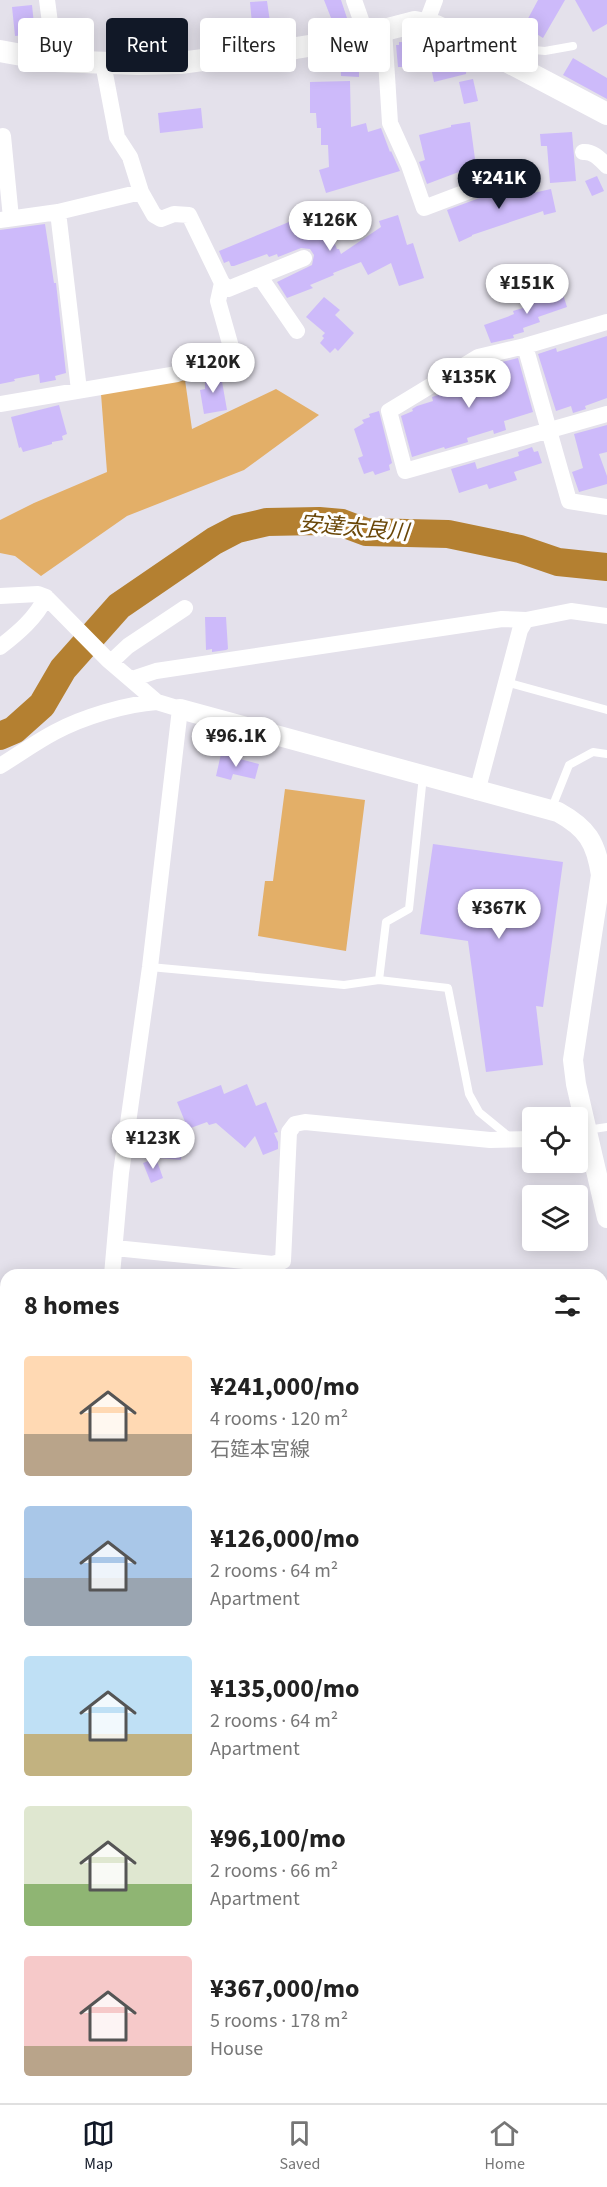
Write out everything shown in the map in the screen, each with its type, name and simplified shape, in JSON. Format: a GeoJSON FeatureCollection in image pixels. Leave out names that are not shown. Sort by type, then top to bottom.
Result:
{"type":"FeatureCollection","features":[{"type":"Feature","properties":{"kind":"main road"},"geometry":{"type":"LineString","coordinates":[[94,63],[180,63],[308,46]]}},
{"type":"Feature","properties":{"kind":"main road"},"geometry":{"type":"LineString","coordinates":[[0,51],[18,54]]}},
{"type":"Feature","properties":{"kind":"main road"},"geometry":{"type":"LineString","coordinates":[[528,72],[607,114]]}},
{"type":"Feature","properties":{"kind":"street"},"geometry":{"type":"LineString","coordinates":[[47,0],[49,18]]}},
{"type":"Feature","properties":{"kind":"street"},"geometry":{"type":"LineString","coordinates":[[354,0],[366,18]]}},
{"type":"Feature","properties":{"kind":"street"},"geometry":{"type":"LineString","coordinates":[[428,18],[435,0]]}},
{"type":"Feature","properties":{"kind":"street"},"geometry":{"type":"LineString","coordinates":[[103,63],[117,137],[130,157],[141,192],[154,215],[162,219],[174,214],[189,215],[222,283],[228,290],[304,258]]}},
{"type":"Feature","properties":{"kind":"street"},"geometry":{"type":"LineString","coordinates":[[382,72],[390,123],[409,165],[424,208],[524,170]]}},
{"type":"Feature","properties":{"kind":"street"},"geometry":{"type":"LineString","coordinates":[[3,136],[6,219],[58,212],[141,192]]}},
{"type":"Feature","properties":{"kind":"street"},"geometry":{"type":"LineString","coordinates":[[583,152],[596,156],[607,166]]}},
{"type":"Feature","properties":{"kind":"street"},"geometry":{"type":"LineString","coordinates":[[58,212],[79,390]]}},
{"type":"Feature","properties":{"kind":"street"},"geometry":{"type":"LineString","coordinates":[[260,278],[297,331]]}},
{"type":"Feature","properties":{"kind":"street"},"geometry":{"type":"LineString","coordinates":[[0,404],[177,374],[233,354],[218,301],[222,283]]}},
{"type":"Feature","properties":{"kind":"street"},"geometry":{"type":"LineString","coordinates":[[607,322],[478,357],[389,411],[405,471],[607,414]]}},
{"type":"Feature","properties":{"kind":"street"},"geometry":{"type":"LineString","coordinates":[[525,346],[568,501],[607,507]]}},
{"type":"Feature","properties":{"kind":"street"},"geometry":{"type":"LineString","coordinates":[[0,596],[38,594],[48,599],[110,661],[157,702]]}},
{"type":"Feature","properties":{"kind":"street"},"geometry":{"type":"LineString","coordinates":[[0,647],[18,632],[48,599]]}},
{"type":"Feature","properties":{"kind":"street"},"geometry":{"type":"LineString","coordinates":[[110,661],[128,646],[185,608]]}},
{"type":"Feature","properties":{"kind":"street"},"geometry":{"type":"LineString","coordinates":[[132,679],[156,671],[502,619],[526,620],[571,611],[607,616]]}},
{"type":"Feature","properties":{"kind":"street"},"geometry":{"type":"LineString","coordinates":[[477,792],[520,630],[526,620]]}},
{"type":"Feature","properties":{"kind":"street"},"geometry":{"type":"LineString","coordinates":[[0,766],[56,731],[109,712],[142,703],[157,702],[423,774],[569,818],[600,845],[601,874],[573,1060],[579,1107]]}},
{"type":"Feature","properties":{"kind":"street"},"geometry":{"type":"LineString","coordinates":[[113,1269],[121,1173],[150,966],[180,709]]}},
{"type":"Feature","properties":{"kind":"street"},"geometry":{"type":"LineString","coordinates":[[115,1248],[273,1264],[283,1261],[289,1132],[296,1124],[305,1122],[490,1140],[522,1140]]}},
{"type":"Feature","properties":{"kind":"street"},"geometry":{"type":"LineString","coordinates":[[588,1152],[607,1218]]}},
{"type":"Feature","properties":{"kind":"lane"},"geometry":{"type":"LineString","coordinates":[[538,50],[573,46]]}},
{"type":"Feature","properties":{"kind":"lane"},"geometry":{"type":"LineString","coordinates":[[506,681],[607,710]]}},
{"type":"Feature","properties":{"kind":"lane"},"geometry":{"type":"LineString","coordinates":[[551,811],[569,765],[593,752],[607,754]]}},
{"type":"Feature","properties":{"kind":"lane"},"geometry":{"type":"LineString","coordinates":[[379,980],[387,922],[409,909],[423,774]]}},
{"type":"Feature","properties":{"kind":"lane"},"geometry":{"type":"LineString","coordinates":[[150,966],[344,985],[379,980],[448,988],[469,1094],[479,1112],[514,1141]]}},
{"type":"Feature","properties":{"kind":"lane"},"geometry":{"type":"LineString","coordinates":[[588,1130],[607,1127]]}},
{"type":"Feature","properties":{"kind":"shaded area"},"geometry":{"type":"Polygon","coordinates":[[[185,380],[192,429],[276,389],[319,415],[244,470],[127,516],[41,576],[15,556],[0,553],[0,520],[107,472],[101,394],[185,380]]]}},
{"type":"Feature","properties":{"kind":"shaded area"},"geometry":{"type":"Polygon","coordinates":[[[285,789],[365,800],[346,951],[258,936],[265,881],[273,881],[285,789]]]}},
{"type":"Feature","properties":{"kind":"building"},"geometry":{"type":"Polygon","coordinates":[[[324,0],[341,0],[347,18],[331,18],[324,0]]]}},
{"type":"Feature","properties":{"kind":"building"},"geometry":{"type":"Polygon","coordinates":[[[538,0],[565,0],[543,38],[538,35],[538,18],[528,18],[538,0]]]}},
{"type":"Feature","properties":{"kind":"building"},"geometry":{"type":"Polygon","coordinates":[[[575,0],[607,0],[607,24],[593,32],[575,0]]]}},
{"type":"Feature","properties":{"kind":"building"},"geometry":{"type":"Polygon","coordinates":[[[267,1],[269,18],[251,18],[250,2],[267,1]]]}},
{"type":"Feature","properties":{"kind":"building"},"geometry":{"type":"Polygon","coordinates":[[[32,5],[33,18],[18,18],[18,36],[15,36],[12,7],[32,5]]]}},
{"type":"Feature","properties":{"kind":"building"},"geometry":{"type":"Polygon","coordinates":[[[399,42],[402,42],[402,67],[398,67],[396,45],[399,45],[399,42]]]}},
{"type":"Feature","properties":{"kind":"building"},"geometry":{"type":"Polygon","coordinates":[[[573,58],[607,78],[607,99],[563,75],[573,58]]]}},
{"type":"Feature","properties":{"kind":"building"},"geometry":{"type":"Polygon","coordinates":[[[341,72],[359,72],[359,77],[341,76],[341,72]]]}},
{"type":"Feature","properties":{"kind":"building"},"geometry":{"type":"Polygon","coordinates":[[[432,72],[466,72],[466,74],[434,82],[432,72]]]}},
{"type":"Feature","properties":{"kind":"building"},"geometry":{"type":"Polygon","coordinates":[[[473,79],[478,101],[464,104],[459,82],[473,79]]]}},
{"type":"Feature","properties":{"kind":"building"},"geometry":{"type":"Polygon","coordinates":[[[350,81],[351,127],[366,123],[368,132],[381,128],[400,171],[326,193],[319,170],[329,167],[328,145],[321,145],[321,128],[317,128],[316,113],[310,113],[310,82],[350,81]]]}},
{"type":"Feature","properties":{"kind":"building"},"geometry":{"type":"Polygon","coordinates":[[[201,108],[203,128],[160,133],[158,113],[201,108]]]}},
{"type":"Feature","properties":{"kind":"building"},"geometry":{"type":"Polygon","coordinates":[[[470,122],[475,159],[477,159],[482,175],[467,180],[464,170],[427,184],[419,162],[425,160],[419,135],[470,122]]]}},
{"type":"Feature","properties":{"kind":"building"},"geometry":{"type":"Polygon","coordinates":[[[572,132],[576,181],[550,183],[547,146],[541,146],[540,134],[572,132]]]}},
{"type":"Feature","properties":{"kind":"building"},"geometry":{"type":"Polygon","coordinates":[[[597,176],[604,191],[592,196],[585,181],[597,176]]]}},
{"type":"Feature","properties":{"kind":"building"},"geometry":{"type":"Polygon","coordinates":[[[520,183],[524,195],[551,189],[556,212],[544,215],[543,211],[472,235],[459,242],[447,210],[520,183]]]}},
{"type":"Feature","properties":{"kind":"building"},"geometry":{"type":"Polygon","coordinates":[[[313,212],[321,233],[329,230],[341,254],[381,227],[379,221],[398,215],[407,245],[413,243],[424,278],[399,286],[391,263],[368,275],[361,262],[310,285],[313,288],[287,298],[277,282],[312,265],[314,255],[310,249],[301,248],[278,257],[277,254],[269,257],[267,254],[234,266],[231,266],[229,261],[224,263],[219,251],[313,212]]]}},
{"type":"Feature","properties":{"kind":"building"},"geometry":{"type":"Polygon","coordinates":[[[45,224],[54,283],[56,283],[66,373],[55,376],[56,380],[40,383],[39,374],[0,384],[0,230],[45,224]]]}},
{"type":"Feature","properties":{"kind":"building"},"geometry":{"type":"Polygon","coordinates":[[[560,285],[567,307],[538,317],[540,322],[523,328],[524,332],[513,335],[514,338],[491,343],[484,325],[514,314],[513,311],[526,307],[525,304],[538,300],[535,293],[560,285]]]}},
{"type":"Feature","properties":{"kind":"building"},"geometry":{"type":"Polygon","coordinates":[[[324,297],[340,310],[335,315],[354,333],[338,351],[335,348],[330,353],[320,343],[325,333],[306,317],[324,297]]]}},
{"type":"Feature","properties":{"kind":"building"},"geometry":{"type":"Polygon","coordinates":[[[607,336],[607,398],[573,413],[571,406],[556,411],[538,354],[556,348],[557,352],[607,336]]]}},
{"type":"Feature","properties":{"kind":"building"},"geometry":{"type":"Polygon","coordinates":[[[518,358],[533,412],[504,421],[506,430],[494,434],[493,430],[467,438],[468,442],[412,457],[401,416],[413,411],[412,409],[417,406],[433,401],[432,397],[441,394],[443,390],[467,382],[467,376],[495,367],[494,364],[518,358]]]}},
{"type":"Feature","properties":{"kind":"building"},"geometry":{"type":"Polygon","coordinates":[[[220,370],[227,410],[204,414],[200,390],[205,389],[205,375],[220,370]]]}},
{"type":"Feature","properties":{"kind":"building"},"geometry":{"type":"Polygon","coordinates":[[[59,405],[67,434],[62,436],[63,440],[23,452],[21,447],[19,448],[11,417],[59,405]]]}},
{"type":"Feature","properties":{"kind":"building"},"geometry":{"type":"Polygon","coordinates":[[[379,411],[392,463],[389,465],[390,470],[375,475],[373,471],[364,474],[358,458],[363,456],[354,429],[364,423],[362,420],[370,417],[369,414],[379,411]]]}},
{"type":"Feature","properties":{"kind":"building"},"geometry":{"type":"Polygon","coordinates":[[[607,425],[607,452],[599,454],[607,476],[607,484],[579,492],[572,472],[583,468],[574,434],[607,425]]]}},
{"type":"Feature","properties":{"kind":"building"},"geometry":{"type":"Polygon","coordinates":[[[532,447],[534,452],[538,451],[542,463],[514,472],[517,480],[489,489],[487,484],[459,493],[451,469],[475,462],[477,469],[519,456],[518,452],[532,447]]]}},
{"type":"Feature","properties":{"kind":"building"},"geometry":{"type":"Polygon","coordinates":[[[205,617],[226,617],[228,649],[212,652],[212,649],[206,650],[205,617]]]}},
{"type":"Feature","properties":{"kind":"building"},"geometry":{"type":"Polygon","coordinates":[[[221,754],[259,764],[255,779],[233,774],[231,780],[216,776],[221,754]]]}},
{"type":"Feature","properties":{"kind":"building"},"geometry":{"type":"Polygon","coordinates":[[[433,844],[563,862],[543,1007],[536,1006],[543,1065],[486,1072],[468,941],[420,934],[433,844]]]}},
{"type":"Feature","properties":{"kind":"building"},"geometry":{"type":"Polygon","coordinates":[[[247,1084],[256,1106],[266,1102],[278,1132],[274,1133],[278,1149],[263,1155],[255,1136],[245,1148],[216,1123],[209,1125],[207,1122],[188,1129],[177,1102],[221,1085],[224,1094],[247,1084]]]}},
{"type":"Feature","properties":{"kind":"building"},"geometry":{"type":"Polygon","coordinates":[[[162,1126],[183,1127],[181,1160],[159,1158],[162,1126]]]}},
{"type":"Feature","properties":{"kind":"building"},"geometry":{"type":"Polygon","coordinates":[[[156,1158],[163,1178],[151,1183],[143,1163],[156,1158]]]}},
{"type":"Feature","properties":{"kind":"waterway","name":"安達太良川"},"geometry":{"type":"LineString","coordinates":[[0,736],[14,730],[42,705],[63,669],[119,606],[214,541],[237,529],[267,522],[342,523],[366,532],[448,534],[520,549],[558,562],[607,567]]}}]}
